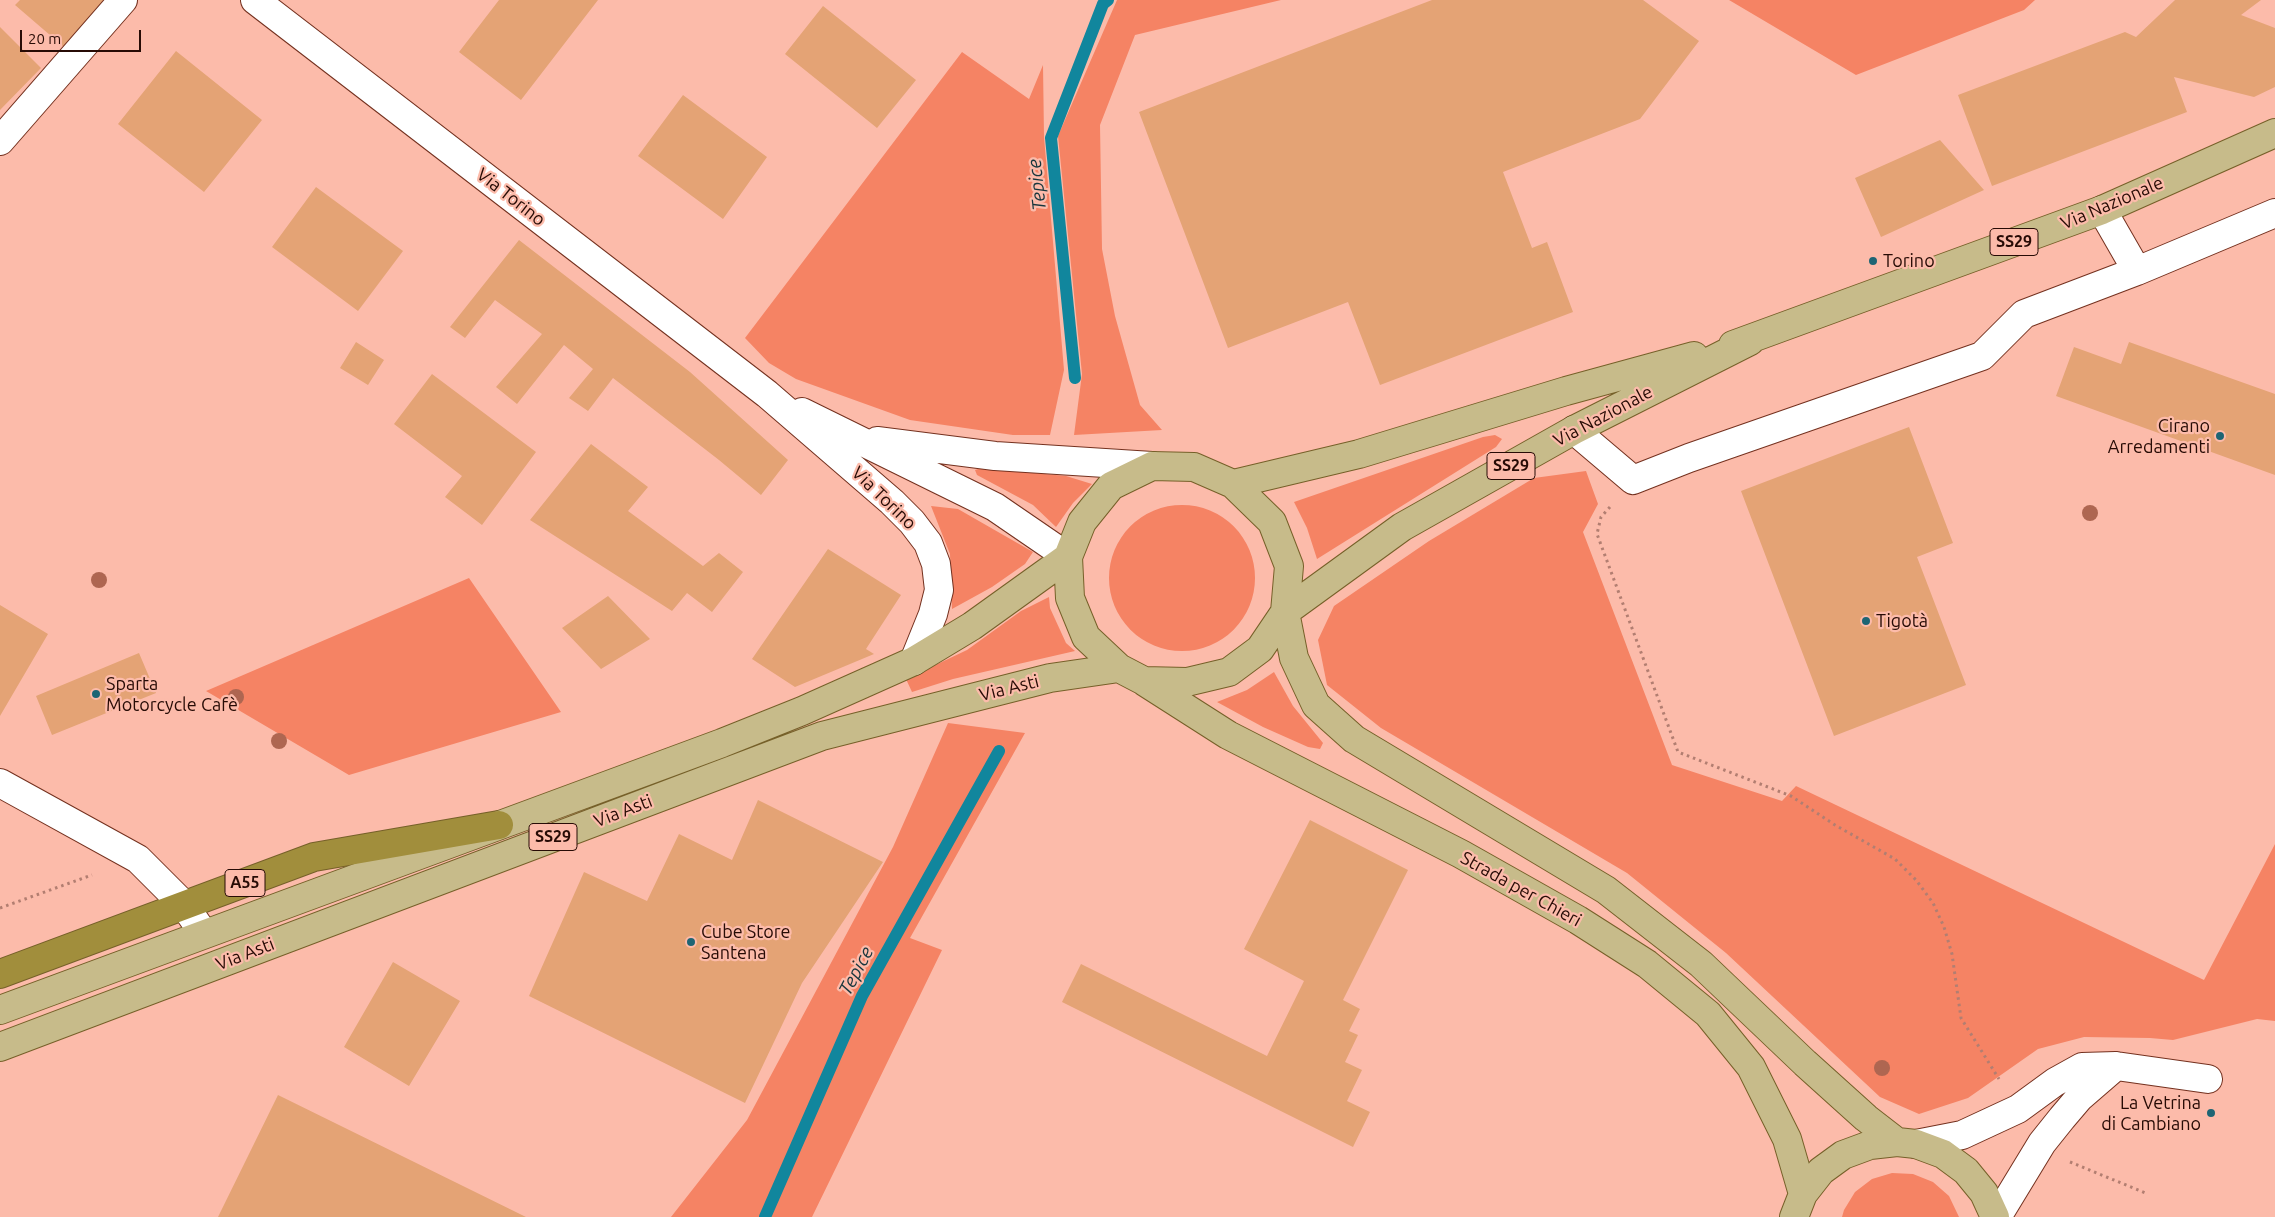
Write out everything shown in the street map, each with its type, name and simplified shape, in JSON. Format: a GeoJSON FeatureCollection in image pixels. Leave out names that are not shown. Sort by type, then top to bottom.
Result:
{"type":"FeatureCollection","features":[{"type":"Feature","properties":{"kind":"highway","name":"A55"},"geometry":{"type":"LineString","coordinates":[[0,974],[314,857],[499,825]]}},
{"type":"Feature","properties":{"kind":"main road","name":"Via Nazionale"},"geometry":{"type":"LineString","coordinates":[[1233,484],[1359,454],[1566,391],[1750,341],[2102,210],[2275,133]]}},
{"type":"Feature","properties":{"kind":"main road","name":"Via Nazionale"},"geometry":{"type":"LineString","coordinates":[[1285,612],[1289,566],[1272,522],[1233,484],[1194,468],[1152,466],[1111,486],[1082,522],[1068,557],[1070,598],[1086,638],[1118,668],[1144,681],[1187,682],[1229,672],[1260,649],[1285,612],[1402,527],[1574,430],[1750,341]]}},
{"type":"Feature","properties":{"kind":"main road","name":"Via Asti"},"geometry":{"type":"LineString","coordinates":[[0,1010],[802,711],[914,661],[972,626],[1068,557]]}},
{"type":"Feature","properties":{"kind":"main road"},"geometry":{"type":"LineString","coordinates":[[1285,612],[1294,658],[1316,705],[1354,739],[1606,890],[1701,964],[1866,1118],[1907,1143],[1943,1154],[1966,1171],[1984,1192],[1996,1217]]}},
{"type":"Feature","properties":{"kind":"main road","name":"Via Asti"},"geometry":{"type":"LineString","coordinates":[[0,1047],[822,736],[1050,678],[1118,668]]}},
{"type":"Feature","properties":{"kind":"main road","name":"Strada per Chieri"},"geometry":{"type":"LineString","coordinates":[[1144,681],[1228,735],[1461,854],[1578,920],[1647,964],[1708,1014],[1752,1067],[1787,1139],[1798,1205]]}},
{"type":"Feature","properties":{"kind":"main road"},"geometry":{"type":"LineString","coordinates":[[1798,1205],[1821,1171],[1843,1155],[1870,1145],[1907,1143]]}},
{"type":"Feature","properties":{"kind":"street"},"geometry":{"type":"LineString","coordinates":[[0,141],[123,0]]}},
{"type":"Feature","properties":{"kind":"street","name":"Via Torino"},"geometry":{"type":"LineString","coordinates":[[255,0],[767,394],[892,502],[912,522],[928,543],[936,564],[938,590],[933,614],[914,661]]}},
{"type":"Feature","properties":{"kind":"street"},"geometry":{"type":"LineString","coordinates":[[2102,210],[2137,272]]}},
{"type":"Feature","properties":{"kind":"street"},"geometry":{"type":"LineString","coordinates":[[1574,430],[1633,480],[1689,458],[1982,356],[2024,314],[2137,272],[2275,213]]}},
{"type":"Feature","properties":{"kind":"street","name":"Via Torino"},"geometry":{"type":"LineString","coordinates":[[767,394],[995,507],[1068,557]]}},
{"type":"Feature","properties":{"kind":"street","name":"Via Torino"},"geometry":{"type":"LineString","coordinates":[[856,438],[995,456],[1152,466]]}},
{"type":"Feature","properties":{"kind":"street"},"geometry":{"type":"LineString","coordinates":[[0,783],[138,859],[184,905],[204,934]]}},
{"type":"Feature","properties":{"kind":"street"},"geometry":{"type":"LineString","coordinates":[[1996,1217],[2042,1143],[2079,1098],[2116,1066]]}},
{"type":"Feature","properties":{"kind":"street"},"geometry":{"type":"LineString","coordinates":[[1907,1143],[1962,1135],[2018,1109],[2055,1082],[2082,1067],[2116,1066],[2208,1079]]}},
{"type":"Feature","properties":{"kind":"path"},"geometry":{"type":"LineString","coordinates":[[1633,480],[1601,517],[1597,534],[1678,752],[1792,796],[1835,825],[1895,859],[1916,880],[1933,902],[1944,927],[1952,954],[1961,1018],[1969,1034],[2018,1109]]}},
{"type":"Feature","properties":{"kind":"path"},"geometry":{"type":"LineString","coordinates":[[0,908],[138,859]]}},
{"type":"Feature","properties":{"kind":"path"},"geometry":{"type":"LineString","coordinates":[[2070,1161],[2148,1194]]}},
{"type":"Feature","properties":{"kind":"shaded area"},"geometry":{"type":"Polygon","coordinates":[[[1117,0],[1281,0],[1135,35],[1100,125],[1102,249],[1115,316],[1140,405],[1162,430],[1074,435],[1082,374],[1058,136],[1117,0]]]}},
{"type":"Feature","properties":{"kind":"shaded area"},"geometry":{"type":"Polygon","coordinates":[[[1729,0],[2035,0],[2024,10],[1856,75],[1729,0]]]}},
{"type":"Feature","properties":{"kind":"shaded area"},"geometry":{"type":"Polygon","coordinates":[[[962,52],[1029,99],[1043,65],[1044,137],[1064,370],[1050,435],[1013,435],[910,420],[796,379],[769,363],[745,338],[962,52]]]}},
{"type":"Feature","properties":{"kind":"shaded area"},"geometry":{"type":"Polygon","coordinates":[[[1495,435],[1502,439],[1496,447],[1317,559],[1307,528],[1294,502],[1483,437],[1495,435]]]}},
{"type":"Feature","properties":{"kind":"shaded area"},"geometry":{"type":"Polygon","coordinates":[[[981,468],[1066,476],[1092,484],[1073,503],[1056,527],[1033,505],[977,475],[975,470],[981,468]]]}},
{"type":"Feature","properties":{"kind":"shaded area"},"geometry":{"type":"Polygon","coordinates":[[[1586,471],[1598,504],[1583,532],[1672,765],[1782,801],[1796,786],[2204,980],[2275,844],[2275,1021],[2257,1019],[2173,1040],[2084,1037],[2038,1049],[1968,1098],[1919,1114],[1880,1097],[1726,953],[1627,873],[1381,728],[1327,685],[1318,640],[1334,606],[1429,541],[1534,478],[1586,471]]]}},
{"type":"Feature","properties":{"kind":"shaded area"},"geometry":{"type":"Polygon","coordinates":[[[1182,505],[1196,506],[1210,511],[1223,517],[1234,526],[1243,537],[1249,550],[1254,564],[1254,592],[1249,606],[1243,619],[1234,630],[1223,639],[1210,645],[1196,650],[1182,651],[1168,650],[1154,645],[1141,639],[1130,630],[1121,619],[1115,606],[1110,592],[1109,578],[1110,564],[1115,550],[1121,537],[1130,526],[1141,517],[1154,511],[1168,506],[1182,505]]]}},
{"type":"Feature","properties":{"kind":"shaded area"},"geometry":{"type":"Polygon","coordinates":[[[931,506],[958,509],[1033,552],[1025,564],[992,587],[952,609],[950,554],[931,506]]]}},
{"type":"Feature","properties":{"kind":"shaded area"},"geometry":{"type":"Polygon","coordinates":[[[469,578],[561,712],[349,775],[206,691],[469,578]]]}},
{"type":"Feature","properties":{"kind":"shaded area"},"geometry":{"type":"Polygon","coordinates":[[[1049,597],[1050,608],[1066,643],[1075,651],[953,679],[912,692],[906,679],[967,650],[1021,611],[1049,597]]]}},
{"type":"Feature","properties":{"kind":"shaded area"},"geometry":{"type":"Polygon","coordinates":[[[1274,672],[1293,706],[1323,743],[1320,749],[1308,747],[1263,727],[1217,702],[1247,690],[1274,672]]]}},
{"type":"Feature","properties":{"kind":"shaded area"},"geometry":{"type":"Polygon","coordinates":[[[948,723],[1025,733],[910,938],[942,950],[812,1217],[671,1217],[747,1120],[893,847],[948,723]]]}},
{"type":"Feature","properties":{"kind":"shaded area"},"geometry":{"type":"Polygon","coordinates":[[[1892,1173],[1913,1174],[1933,1182],[1949,1196],[1959,1217],[1842,1217],[1855,1192],[1872,1179],[1892,1173]]]}},
{"type":"Feature","properties":{"kind":"building"},"geometry":{"type":"Polygon","coordinates":[[[20,0],[106,0],[65,48],[15,5],[20,0]]]}},
{"type":"Feature","properties":{"kind":"building"},"geometry":{"type":"Polygon","coordinates":[[[499,0],[598,0],[521,100],[459,52],[499,0]]]}},
{"type":"Feature","properties":{"kind":"building"},"geometry":{"type":"Polygon","coordinates":[[[1432,0],[1643,0],[1699,41],[1640,119],[1503,172],[1532,248],[1547,242],[1573,312],[1380,385],[1348,302],[1228,348],[1139,112],[1432,0]]]}},
{"type":"Feature","properties":{"kind":"building"},"geometry":{"type":"Polygon","coordinates":[[[2175,0],[2261,0],[2241,15],[2275,28],[2275,87],[2254,97],[2174,77],[2187,112],[1992,186],[1958,95],[2125,32],[2136,37],[2175,0]]]}},
{"type":"Feature","properties":{"kind":"building"},"geometry":{"type":"Polygon","coordinates":[[[823,6],[916,80],[877,128],[785,54],[823,6]]]}},
{"type":"Feature","properties":{"kind":"building"},"geometry":{"type":"Polygon","coordinates":[[[0,27],[41,68],[0,110],[0,27]]]}},
{"type":"Feature","properties":{"kind":"building"},"geometry":{"type":"Polygon","coordinates":[[[176,51],[262,120],[204,192],[118,124],[176,51]]]}},
{"type":"Feature","properties":{"kind":"building"},"geometry":{"type":"Polygon","coordinates":[[[683,95],[767,157],[723,219],[638,156],[683,95]]]}},
{"type":"Feature","properties":{"kind":"building"},"geometry":{"type":"Polygon","coordinates":[[[1940,140],[1984,190],[1881,237],[1855,178],[1940,140]]]}},
{"type":"Feature","properties":{"kind":"building"},"geometry":{"type":"Polygon","coordinates":[[[316,187],[403,251],[358,311],[272,247],[316,187]]]}},
{"type":"Feature","properties":{"kind":"building"},"geometry":{"type":"Polygon","coordinates":[[[519,240],[690,372],[788,460],[761,495],[613,378],[588,411],[569,398],[593,369],[564,345],[517,404],[496,387],[542,334],[495,300],[465,338],[450,327],[519,240]]]}},
{"type":"Feature","properties":{"kind":"building"},"geometry":{"type":"Polygon","coordinates":[[[356,342],[384,360],[368,385],[340,368],[356,342]]]}},
{"type":"Feature","properties":{"kind":"building","name":"Cirano Arredamenti"},"geometry":{"type":"Polygon","coordinates":[[[2129,342],[2275,394],[2275,475],[2056,396],[2074,347],[2121,364],[2129,342]]]}},
{"type":"Feature","properties":{"kind":"building"},"geometry":{"type":"Polygon","coordinates":[[[432,374],[536,452],[482,525],[445,497],[462,476],[394,424],[432,374]]]}},
{"type":"Feature","properties":{"kind":"building","name":"Tigotà"},"geometry":{"type":"Polygon","coordinates":[[[1909,427],[1953,543],[1917,557],[1966,685],[1834,736],[1741,491],[1909,427]]]}},
{"type":"Feature","properties":{"kind":"building"},"geometry":{"type":"Polygon","coordinates":[[[591,444],[648,487],[628,511],[703,566],[719,553],[743,572],[712,612],[687,593],[672,611],[530,520],[591,444]]]}},
{"type":"Feature","properties":{"kind":"building"},"geometry":{"type":"Polygon","coordinates":[[[828,549],[901,595],[866,649],[874,654],[795,687],[752,659],[828,549]]]}},
{"type":"Feature","properties":{"kind":"building"},"geometry":{"type":"Polygon","coordinates":[[[608,596],[650,639],[601,669],[562,628],[608,596]]]}},
{"type":"Feature","properties":{"kind":"building"},"geometry":{"type":"Polygon","coordinates":[[[0,605],[48,634],[0,716],[0,605]]]}},
{"type":"Feature","properties":{"kind":"building","name":"Sparta Motorcycle Cafè"},"geometry":{"type":"Polygon","coordinates":[[[139,653],[156,693],[52,735],[36,696],[139,653]]]}},
{"type":"Feature","properties":{"kind":"building","name":"Cube Store Santena"},"geometry":{"type":"Polygon","coordinates":[[[758,800],[883,862],[802,983],[745,1103],[529,996],[584,872],[647,901],[679,834],[732,860],[758,800]]]}},
{"type":"Feature","properties":{"kind":"building"},"geometry":{"type":"Polygon","coordinates":[[[1310,820],[1408,870],[1343,1000],[1360,1009],[1349,1031],[1358,1035],[1345,1062],[1362,1070],[1347,1101],[1370,1112],[1353,1147],[1062,1002],[1081,964],[1267,1056],[1304,981],[1244,949],[1310,820]]]}},
{"type":"Feature","properties":{"kind":"building"},"geometry":{"type":"Polygon","coordinates":[[[393,962],[460,1001],[409,1086],[344,1047],[393,962]]]}},
{"type":"Feature","properties":{"kind":"building"},"geometry":{"type":"Polygon","coordinates":[[[278,1095],[526,1217],[218,1217],[278,1095]]]}},
{"type":"Feature","properties":{"kind":"waterway","name":"Tepice"},"geometry":{"type":"LineString","coordinates":[[1075,378],[1051,138],[1103,4],[1108,0]]}},
{"type":"Feature","properties":{"kind":"waterway","name":"Tepice"},"geometry":{"type":"LineString","coordinates":[[765,1217],[862,996],[999,751]]}},
{"type":"Feature","properties":{"kind":"place","name":"Torino"},"geometry":{"type":"Point","coordinates":[1873,261]}},
{"type":"Feature","properties":{"kind":"place","name":"Cirano Arredamenti"},"geometry":{"type":"Point","coordinates":[2220,436]}},
{"type":"Feature","properties":{"kind":"place","name":"Tigotà"},"geometry":{"type":"Point","coordinates":[1866,621]}},
{"type":"Feature","properties":{"kind":"place","name":"Sparta Motorcycle Cafè"},"geometry":{"type":"Point","coordinates":[96,694]}},
{"type":"Feature","properties":{"kind":"place","name":"Cube Store Santena"},"geometry":{"type":"Point","coordinates":[691,942]}},
{"type":"Feature","properties":{"kind":"place","name":"La Vetrina di Cambiano"},"geometry":{"type":"Point","coordinates":[2211,1113]}}]}
